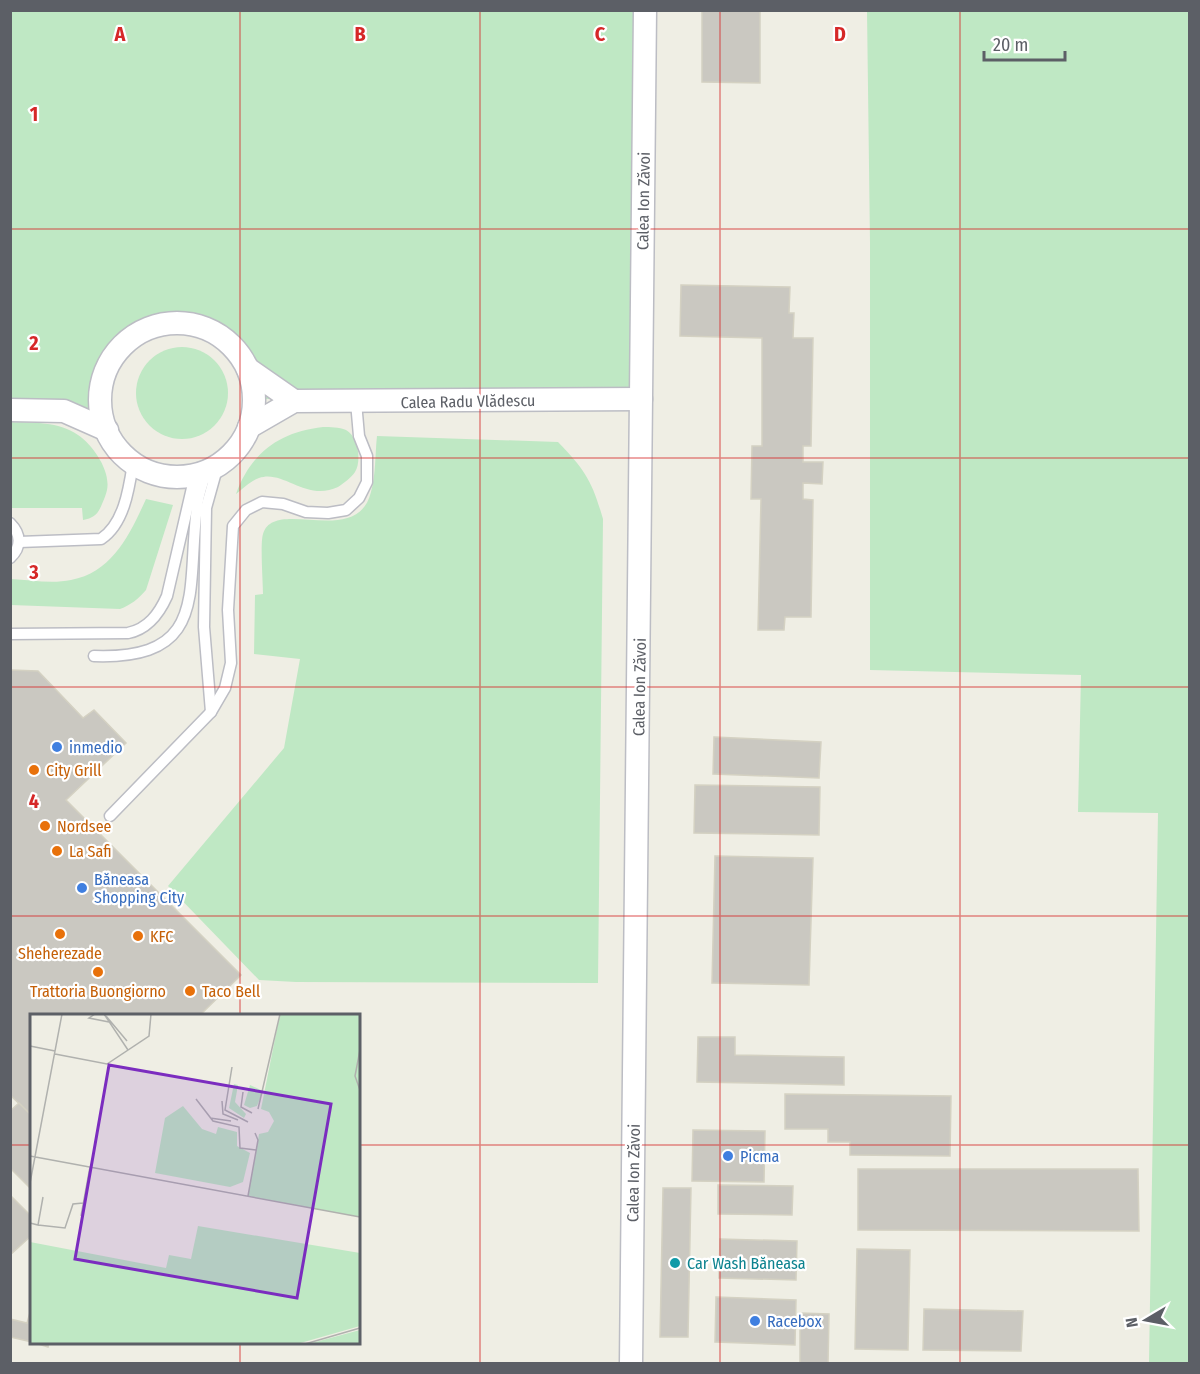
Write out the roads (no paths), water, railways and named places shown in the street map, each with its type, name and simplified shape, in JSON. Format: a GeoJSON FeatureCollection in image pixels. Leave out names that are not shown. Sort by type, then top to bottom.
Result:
{"type":"FeatureCollection","features":[{"type":"Feature","properties":{"kind":"street","name":"Calea Ion Zăvoi"},"geometry":{"type":"LineString","coordinates":[[631,1364],[645,10]]}},
{"type":"Feature","properties":{"kind":"street"},"geometry":{"type":"LineString","coordinates":[[248,369],[254,399],[249,427],[242,442],[232,455],[207,471],[173,477],[153,473],[134,463],[118,448],[107,430],[102,409],[102,387],[111,362],[119,350],[142,332],[171,324],[185,324],[213,332],[232,346],[248,369],[294,401],[249,427]]}},
{"type":"Feature","properties":{"kind":"street"},"geometry":{"type":"LineString","coordinates":[[64,411],[102,387]]}},
{"type":"Feature","properties":{"kind":"street","name":"Calea Radu Vlădescu"},"geometry":{"type":"LineString","coordinates":[[294,401],[641,399]]}},
{"type":"Feature","properties":{"kind":"street"},"geometry":{"type":"LineString","coordinates":[[10,410],[64,411],[107,430]]}},
{"type":"Feature","properties":{"kind":"lane"},"geometry":{"type":"LineString","coordinates":[[110,816],[211,712],[225,688],[231,663],[228,610],[233,526],[246,510],[262,502],[283,504],[306,512],[327,513],[346,510],[359,498],[368,482],[367,456],[359,436],[356,402]]}},
{"type":"Feature","properties":{"kind":"lane"},"geometry":{"type":"LineString","coordinates":[[20,542],[101,539],[107,535],[117,522],[129,488],[134,463]]}},
{"type":"Feature","properties":{"kind":"lane"},"geometry":{"type":"LineString","coordinates":[[207,471],[204,627],[211,712]]}},
{"type":"Feature","properties":{"kind":"lane"},"geometry":{"type":"LineString","coordinates":[[10,634],[128,633],[143,628],[162,608],[167,596],[207,471]]}},
{"type":"Feature","properties":{"kind":"lane"},"geometry":{"type":"LineString","coordinates":[[94,656],[119,657],[142,653],[171,637],[181,622],[188,605],[197,507],[207,471]]}},
{"type":"Feature","properties":{"kind":"lane"},"geometry":{"type":"LineString","coordinates":[[10,523],[19,534],[20,542],[18,549],[10,558]]}},
{"type":"Feature","properties":{"kind":"place","name":"inmedio"},"geometry":{"type":"Point","coordinates":[57,747]}},
{"type":"Feature","properties":{"kind":"place","name":"City Grill"},"geometry":{"type":"Point","coordinates":[34,770]}},
{"type":"Feature","properties":{"kind":"place","name":"Nordsee"},"geometry":{"type":"Point","coordinates":[45,826]}},
{"type":"Feature","properties":{"kind":"place","name":"La Safi"},"geometry":{"type":"Point","coordinates":[57,851]}},
{"type":"Feature","properties":{"kind":"place","name":"Băneasa Shopping City"},"geometry":{"type":"Point","coordinates":[82,888]}},
{"type":"Feature","properties":{"kind":"place","name":"Sheherezade"},"geometry":{"type":"Point","coordinates":[60,934]}},
{"type":"Feature","properties":{"kind":"place","name":"KFC"},"geometry":{"type":"Point","coordinates":[138,936]}},
{"type":"Feature","properties":{"kind":"place","name":"Trattoria Buongiorno"},"geometry":{"type":"Point","coordinates":[98,972]}},
{"type":"Feature","properties":{"kind":"place","name":"Taco Bell"},"geometry":{"type":"Point","coordinates":[190,991]}},
{"type":"Feature","properties":{"kind":"place","name":"Picma"},"geometry":{"type":"Point","coordinates":[728,1156]}},
{"type":"Feature","properties":{"kind":"place","name":"Car Wash Băneasa"},"geometry":{"type":"Point","coordinates":[675,1263]}},
{"type":"Feature","properties":{"kind":"place","name":"Racebox"},"geometry":{"type":"Point","coordinates":[755,1321]}}]}
